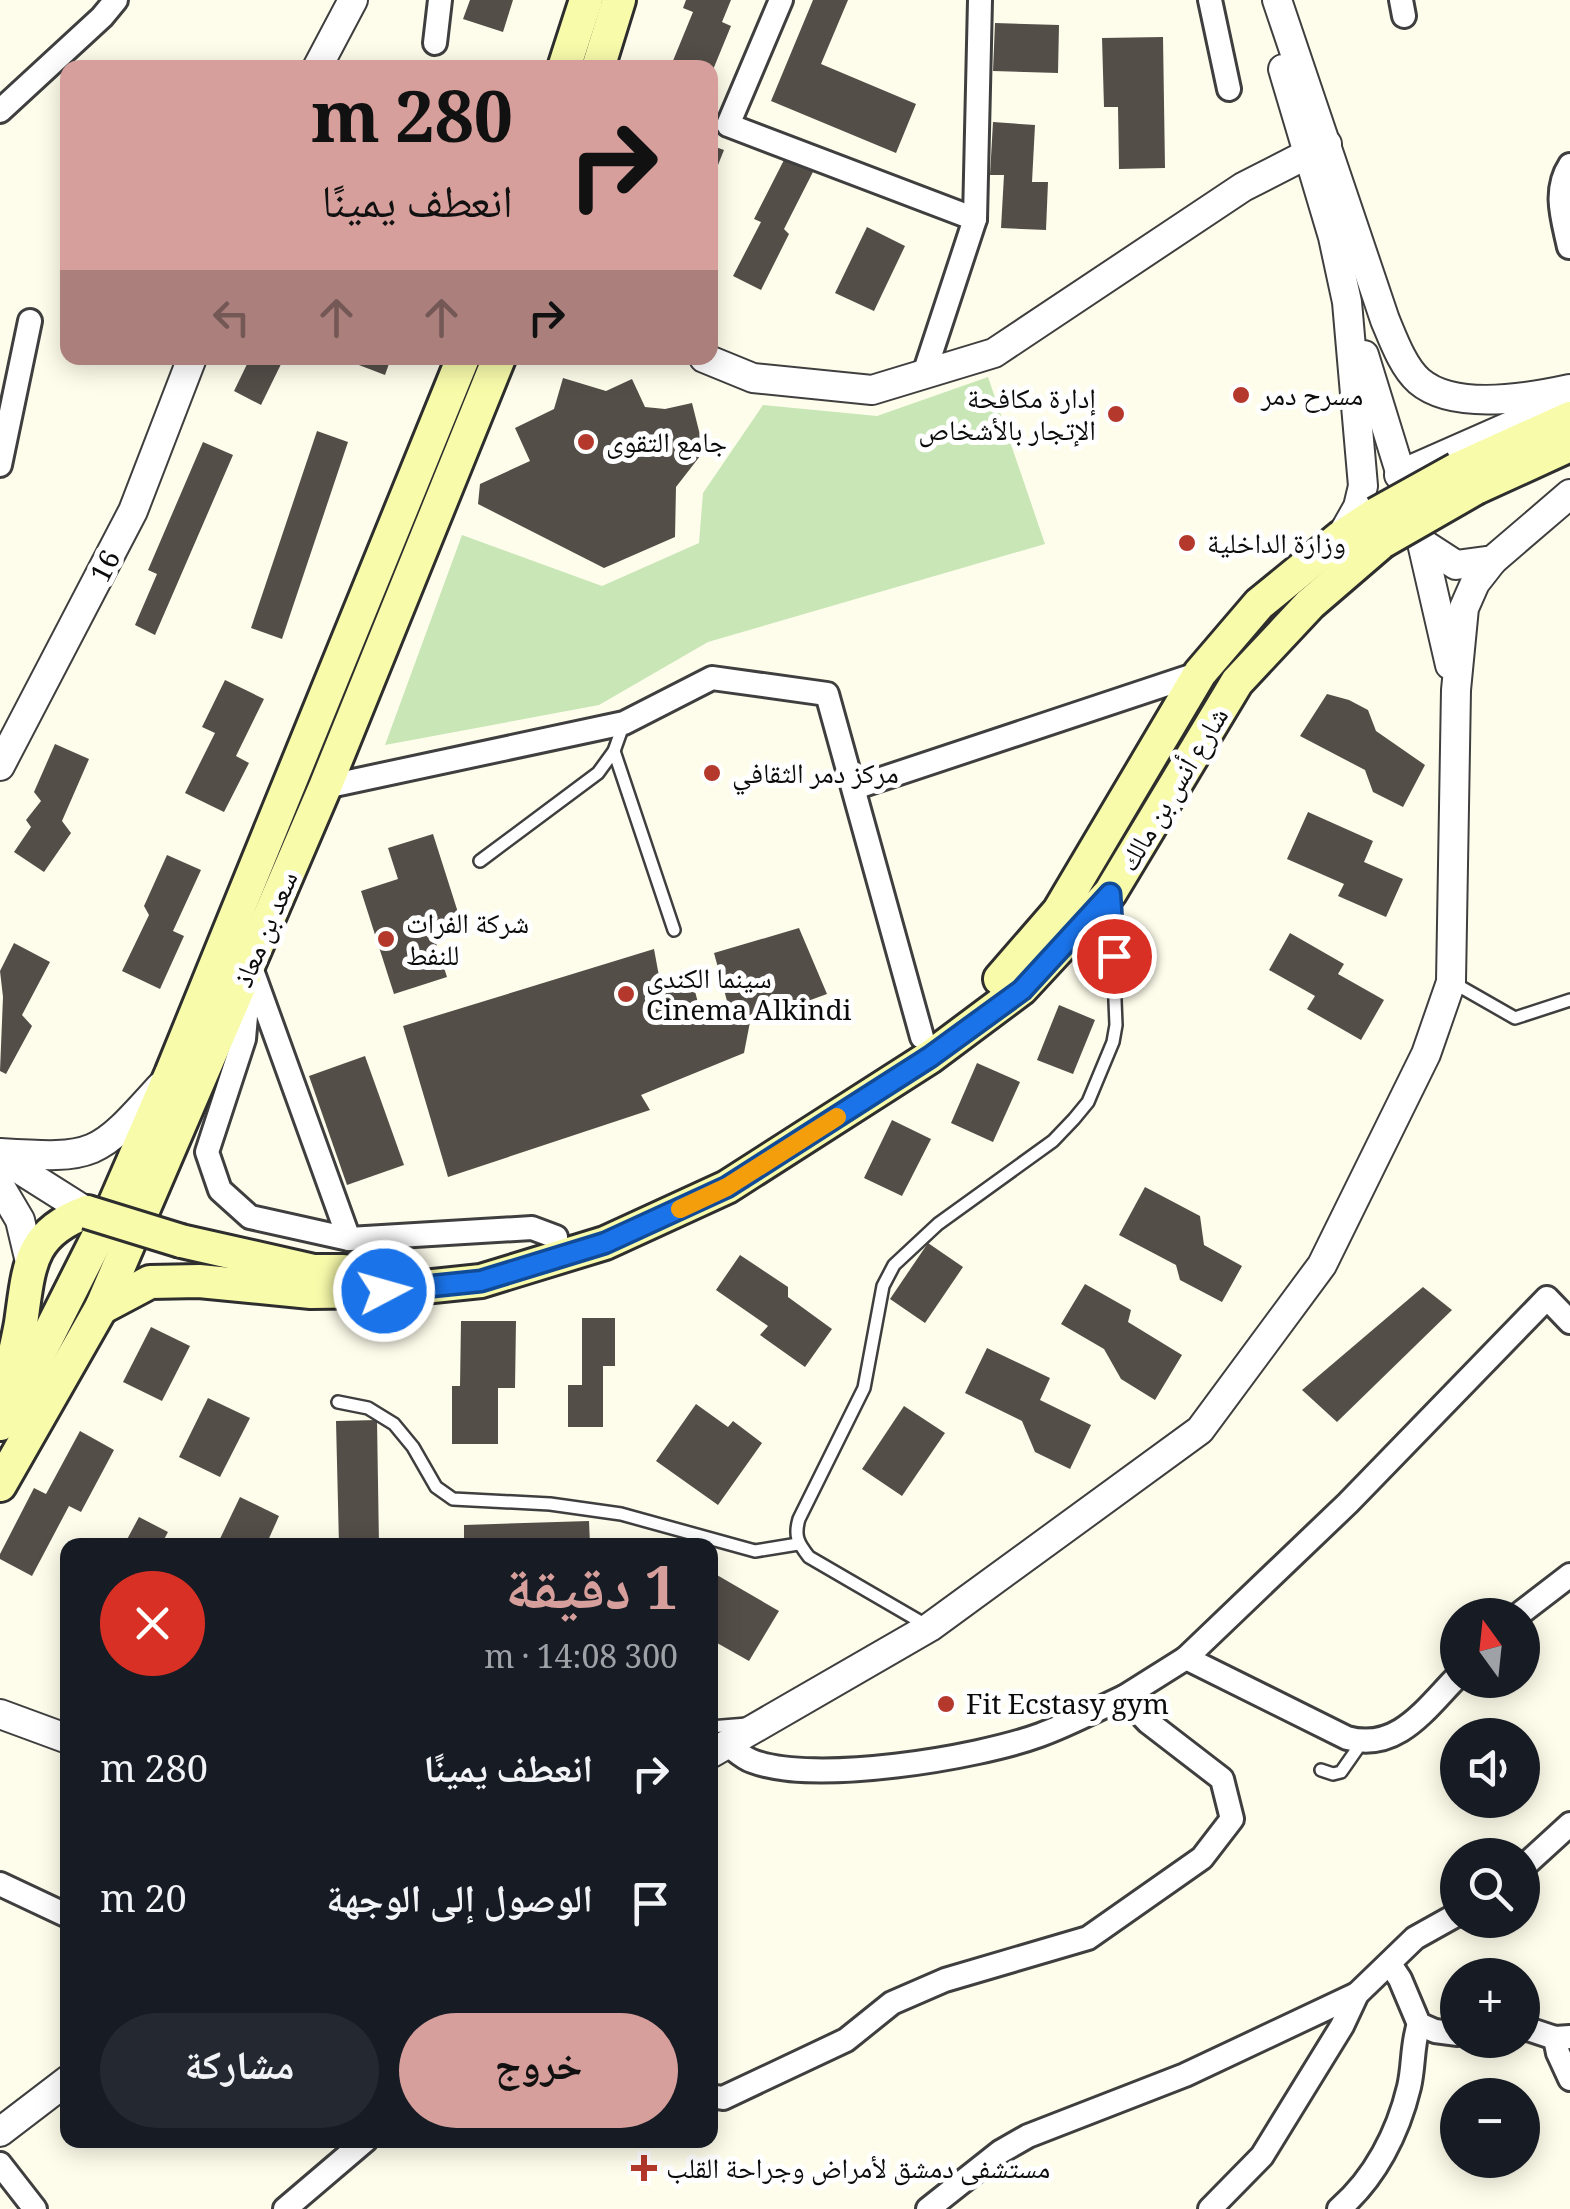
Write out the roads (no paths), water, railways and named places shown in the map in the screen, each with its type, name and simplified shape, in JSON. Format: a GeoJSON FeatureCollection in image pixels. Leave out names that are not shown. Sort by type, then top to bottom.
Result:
{"type":"FeatureCollection","features":[{"type":"Feature","properties":{"kind":"main road"},"geometry":{"type":"LineString","coordinates":[[567,60],[586,0]]}},
{"type":"Feature","properties":{"kind":"main road"},"geometry":{"type":"LineString","coordinates":[[600,60],[619,0]]}},
{"type":"Feature","properties":{"kind":"main road","name":"سعد بن معاذ"},"geometry":{"type":"LineString","coordinates":[[0,1424],[114,1204],[171,1074],[460,365]]}},
{"type":"Feature","properties":{"kind":"main road","name":"سعد بن معاذ"},"geometry":{"type":"LineString","coordinates":[[0,1486],[101,1308],[325,787],[496,365]]}},
{"type":"Feature","properties":{"kind":"main road","name":"شارع أنس بن مالك"},"geometry":{"type":"LineString","coordinates":[[87,1212],[181,1241],[314,1271],[351,1271],[478,1262],[598,1226],[716,1168],[922,1037],[1009,972],[1059,911],[1200,674],[1260,604],[1341,537],[1379,528],[1570,418]]}},
{"type":"Feature","properties":{"kind":"main road","name":"شارع أنس بن مالك"},"geometry":{"type":"LineString","coordinates":[[1467,479],[1570,445]]}},
{"type":"Feature","properties":{"kind":"main road","name":"شارع أنس بن مالك"},"geometry":{"type":"LineString","coordinates":[[101,1308],[150,1282],[199,1281],[311,1292],[384,1291],[481,1281],[605,1243],[727,1187],[930,1057],[1022,990],[1110,894],[1236,682],[1379,528]]}},
{"type":"Feature","properties":{"kind":"main road"},"geometry":{"type":"LineString","coordinates":[[0,1416],[20,1330],[30,1262],[51,1230],[87,1212]]}},
{"type":"Feature","properties":{"kind":"street"},"geometry":{"type":"LineString","coordinates":[[0,111],[116,0]]}},
{"type":"Feature","properties":{"kind":"street"},"geometry":{"type":"LineString","coordinates":[[320,60],[353,0]]}},
{"type":"Feature","properties":{"kind":"street"},"geometry":{"type":"LineString","coordinates":[[435,43],[440,0]]}},
{"type":"Feature","properties":{"kind":"street"},"geometry":{"type":"LineString","coordinates":[[782,0],[728,124],[975,219]]}},
{"type":"Feature","properties":{"kind":"street"},"geometry":{"type":"LineString","coordinates":[[924,374],[975,219],[980,0]]}},
{"type":"Feature","properties":{"kind":"street"},"geometry":{"type":"LineString","coordinates":[[1210,0],[1229,89]]}},
{"type":"Feature","properties":{"kind":"street"},"geometry":{"type":"LineString","coordinates":[[1266,0],[1316,150],[1396,347],[1420,382],[1464,400],[1541,396],[1570,389]]}},
{"type":"Feature","properties":{"kind":"street"},"geometry":{"type":"LineString","coordinates":[[1278,0],[1316,150],[1347,302],[1422,544],[1456,690]]}},
{"type":"Feature","properties":{"kind":"street"},"geometry":{"type":"LineString","coordinates":[[718,364],[753,378],[872,390],[994,352],[1243,187],[1316,150]]}},
{"type":"Feature","properties":{"kind":"street"},"geometry":{"type":"LineString","coordinates":[[1569,247],[1560,201],[1562,180],[1570,166]]}},
{"type":"Feature","properties":{"kind":"street"},"geometry":{"type":"LineString","coordinates":[[1341,537],[1358,507],[1363,486],[1347,302]]}},
{"type":"Feature","properties":{"kind":"street"},"geometry":{"type":"LineString","coordinates":[[0,466],[30,322]]}},
{"type":"Feature","properties":{"kind":"street","name":"16"},"geometry":{"type":"LineString","coordinates":[[0,766],[133,511],[189,365]]}},
{"type":"Feature","properties":{"kind":"street"},"geometry":{"type":"LineString","coordinates":[[1399,475],[1570,400]]}},
{"type":"Feature","properties":{"kind":"street"},"geometry":{"type":"LineString","coordinates":[[718,1741],[766,1723],[930,1628],[1200,1430],[1322,1265],[1426,1054],[1451,982],[1456,690],[1464,608],[1475,583],[1493,560],[1570,494]]}},
{"type":"Feature","properties":{"kind":"street"},"geometry":{"type":"LineString","coordinates":[[1422,544],[1456,564],[1493,560]]}},
{"type":"Feature","properties":{"kind":"street"},"geometry":{"type":"LineString","coordinates":[[854,788],[1200,674]]}},
{"type":"Feature","properties":{"kind":"street"},"geometry":{"type":"LineString","coordinates":[[325,787],[624,723],[712,678],[828,694],[922,1037]]}},
{"type":"Feature","properties":{"kind":"street"},"geometry":{"type":"LineString","coordinates":[[250,965],[350,1239]]}},
{"type":"Feature","properties":{"kind":"street"},"geometry":{"type":"LineString","coordinates":[[250,965],[244,1039],[208,1152],[220,1190],[250,1217],[350,1239],[532,1228],[556,1237]]}},
{"type":"Feature","properties":{"kind":"street"},"geometry":{"type":"LineString","coordinates":[[0,1155],[56,1157],[92,1150],[123,1128],[171,1074]]}},
{"type":"Feature","properties":{"kind":"street"},"geometry":{"type":"LineString","coordinates":[[0,1155],[87,1212]]}},
{"type":"Feature","properties":{"kind":"street"},"geometry":{"type":"LineString","coordinates":[[0,1186],[20,1220],[30,1262]]}},
{"type":"Feature","properties":{"kind":"street"},"geometry":{"type":"LineString","coordinates":[[718,1743],[749,1760],[773,1767],[822,1771],[891,1766],[1039,1736],[1124,1697],[1186,1658],[1348,1502],[1547,1298],[1570,1322]]}},
{"type":"Feature","properties":{"kind":"street"},"geometry":{"type":"LineString","coordinates":[[1540,1598],[1570,1575]]}},
{"type":"Feature","properties":{"kind":"street"},"geometry":{"type":"LineString","coordinates":[[1186,1658],[1362,1742],[1395,1736],[1440,1693]]}},
{"type":"Feature","properties":{"kind":"street"},"geometry":{"type":"LineString","coordinates":[[718,2097],[846,2040],[892,2003],[945,1980],[1088,1938],[1202,1858],[1232,1819],[1222,1779],[1148,1722],[1124,1697]]}},
{"type":"Feature","properties":{"kind":"street"},"geometry":{"type":"LineString","coordinates":[[0,1705],[60,1736]]}},
{"type":"Feature","properties":{"kind":"street"},"geometry":{"type":"LineString","coordinates":[[0,1714],[36,1725]]}},
{"type":"Feature","properties":{"kind":"street"},"geometry":{"type":"LineString","coordinates":[[1540,1852],[1570,1824]]}},
{"type":"Feature","properties":{"kind":"street"},"geometry":{"type":"LineString","coordinates":[[0,1884],[60,1912]]}},
{"type":"Feature","properties":{"kind":"street"},"geometry":{"type":"LineString","coordinates":[[1210,2209],[1262,2156],[1342,2026],[1356,1994],[1416,1938],[1440,1924]]}},
{"type":"Feature","properties":{"kind":"street"},"geometry":{"type":"LineString","coordinates":[[1339,2209],[1359,2192],[1389,2144],[1409,2086],[1419,2024],[1390,1964]]}},
{"type":"Feature","properties":{"kind":"street"},"geometry":{"type":"LineString","coordinates":[[928,2209],[1000,2152],[1028,2136],[1168,2082],[1356,1994]]}},
{"type":"Feature","properties":{"kind":"street"},"geometry":{"type":"LineString","coordinates":[[1419,2024],[1440,2032]]}},
{"type":"Feature","properties":{"kind":"street"},"geometry":{"type":"LineString","coordinates":[[1563,2037],[1558,2052],[1570,2079]]}},
{"type":"Feature","properties":{"kind":"street"},"geometry":{"type":"LineString","coordinates":[[0,2132],[60,2086]]}},
{"type":"Feature","properties":{"kind":"street"},"geometry":{"type":"LineString","coordinates":[[285,2209],[356,2148]]}},
{"type":"Feature","properties":{"kind":"street"},"geometry":{"type":"LineString","coordinates":[[0,2164],[35,2209]]}},
{"type":"Feature","properties":{"kind":"lane"},"geometry":{"type":"LineString","coordinates":[[480,861],[598,774],[614,751],[624,723]]}},
{"type":"Feature","properties":{"kind":"lane"},"geometry":{"type":"LineString","coordinates":[[614,751],[674,930]]}},
{"type":"Feature","properties":{"kind":"lane"},"geometry":{"type":"LineString","coordinates":[[930,1628],[809,1557],[795,1533],[864,1388],[883,1286],[894,1265],[938,1224],[1053,1141],[1088,1102],[1113,1042],[1116,1024],[1110,894]]}},
{"type":"Feature","properties":{"kind":"lane"},"geometry":{"type":"LineString","coordinates":[[1451,982],[1515,1018],[1570,1000]]}},
{"type":"Feature","properties":{"kind":"lane"},"geometry":{"type":"LineString","coordinates":[[338,1402],[368,1408],[394,1424],[414,1447],[436,1488],[453,1499],[550,1504],[621,1514],[708,1538]]}},
{"type":"Feature","properties":{"kind":"lane"},"geometry":{"type":"LineString","coordinates":[[718,1541],[755,1551],[798,1544]]}},
{"type":"Feature","properties":{"kind":"lane"},"geometry":{"type":"LineString","coordinates":[[1321,1770],[1342,1772],[1362,1742]]}},
{"type":"Feature","properties":{"kind":"place","name":"مسرح دمر"},"geometry":{"type":"Point","coordinates":[1241,395]}},
{"type":"Feature","properties":{"kind":"place","name":"إدارة مكافحة الإتجار بالأشخاص"},"geometry":{"type":"Point","coordinates":[1116,414]}},
{"type":"Feature","properties":{"kind":"place","name":"جامع التقوى"},"geometry":{"type":"Point","coordinates":[586,442]}},
{"type":"Feature","properties":{"kind":"place","name":"وزارة الداخلية"},"geometry":{"type":"Point","coordinates":[1187,543]}},
{"type":"Feature","properties":{"kind":"place","name":"مركز دمر الثقافي"},"geometry":{"type":"Point","coordinates":[712,773]}},
{"type":"Feature","properties":{"kind":"place","name":"شركة الفرات للنفط"},"geometry":{"type":"Point","coordinates":[386,939]}},
{"type":"Feature","properties":{"kind":"place","name":"سينما الكندي Cinema Alkindi"},"geometry":{"type":"Point","coordinates":[626,994]}},
{"type":"Feature","properties":{"kind":"place","name":"Fit Ecstasy gym"},"geometry":{"type":"Point","coordinates":[946,1704]}},
{"type":"Feature","properties":{"kind":"place","name":"مستشفى دمشق لأمراض وجراحة القلب"},"geometry":{"type":"Point","coordinates":[644,2168]}}]}
